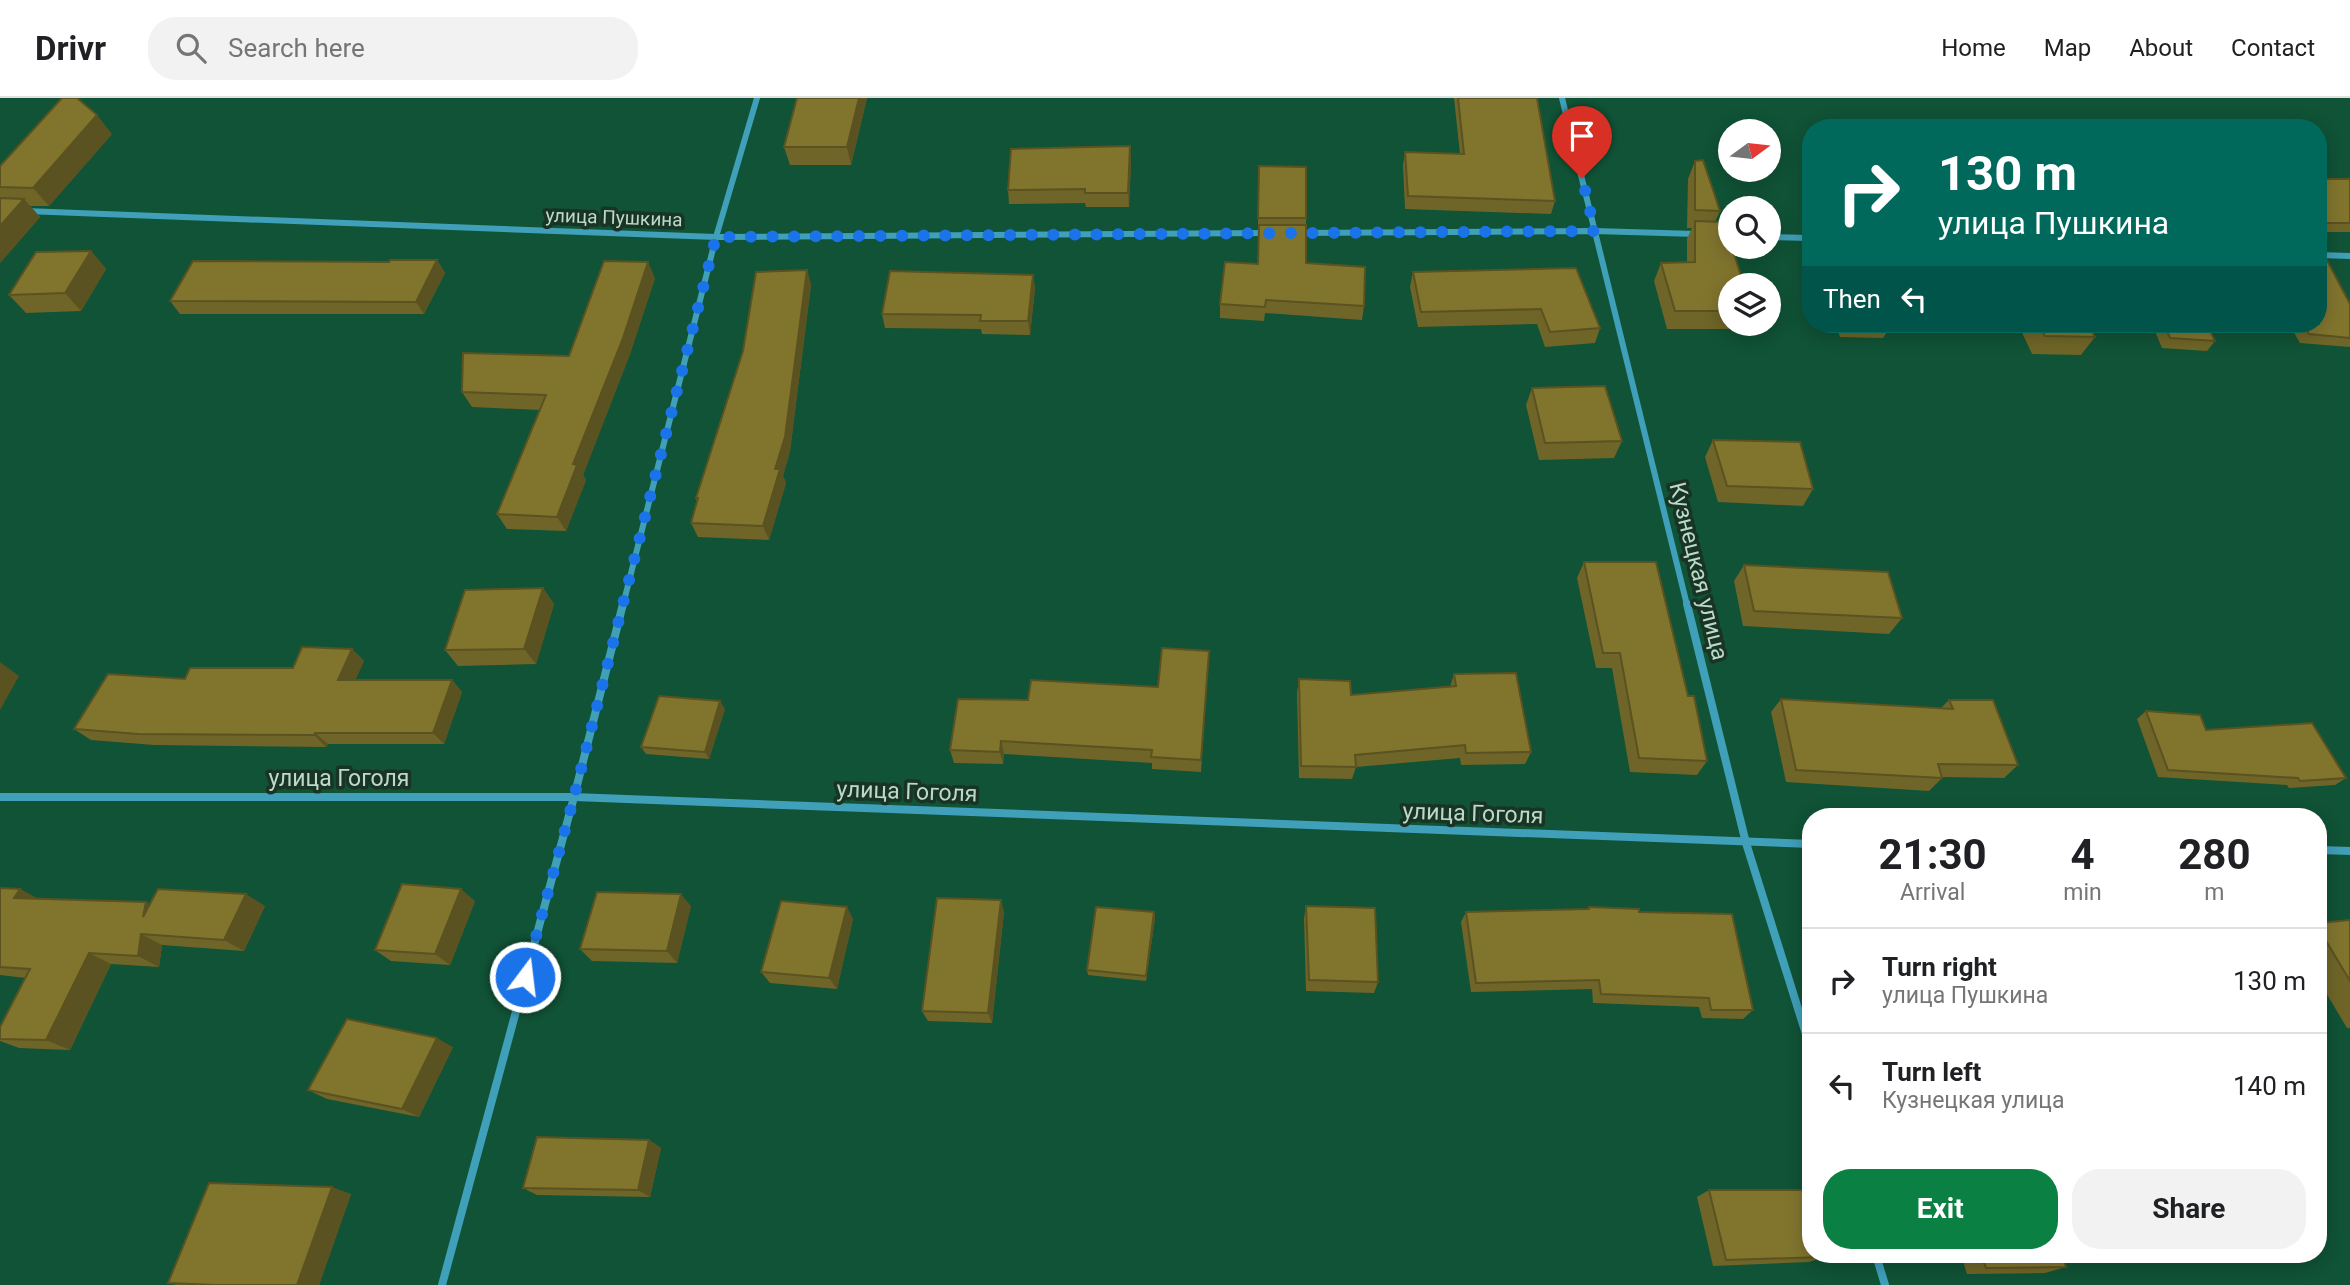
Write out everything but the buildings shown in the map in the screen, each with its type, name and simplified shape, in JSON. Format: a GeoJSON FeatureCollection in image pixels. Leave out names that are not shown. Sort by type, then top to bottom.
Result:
{"type":"FeatureCollection","features":[{"type":"Feature","properties":{"kind":"street"},"geometry":{"type":"LineString","coordinates":[[442,1285],[574,797],[716,237],[757,98]]}},
{"type":"Feature","properties":{"kind":"street","name":"Кузнецкая улица"},"geometry":{"type":"LineString","coordinates":[[1562,98],[1746,843],[1802,1021]]}},
{"type":"Feature","properties":{"kind":"street","name":"улица Пушкина"},"geometry":{"type":"LineString","coordinates":[[14,211],[716,237],[1274,233]]}},
{"type":"Feature","properties":{"kind":"street"},"geometry":{"type":"LineString","coordinates":[[1288,233],[1595,231],[1704,234]]}},
{"type":"Feature","properties":{"kind":"street"},"geometry":{"type":"LineString","coordinates":[[1781,237],[1802,238]]}},
{"type":"Feature","properties":{"kind":"street"},"geometry":{"type":"LineString","coordinates":[[2327,255],[2350,256]]}},
{"type":"Feature","properties":{"kind":"street","name":"улица Гоголя"},"geometry":{"type":"LineString","coordinates":[[0,797],[574,797],[1802,844]]}},
{"type":"Feature","properties":{"kind":"street"},"geometry":{"type":"LineString","coordinates":[[2327,850],[2350,850]]}},
{"type":"Feature","properties":{"kind":"street"},"geometry":{"type":"LineString","coordinates":[[1878,1263],[1885,1285]]}},
{"type":"Feature","properties":{"kind":"route"},"geometry":{"type":"LineString","coordinates":[[525,977],[574,797],[716,237],[1595,231],[1582,178]]}}]}
